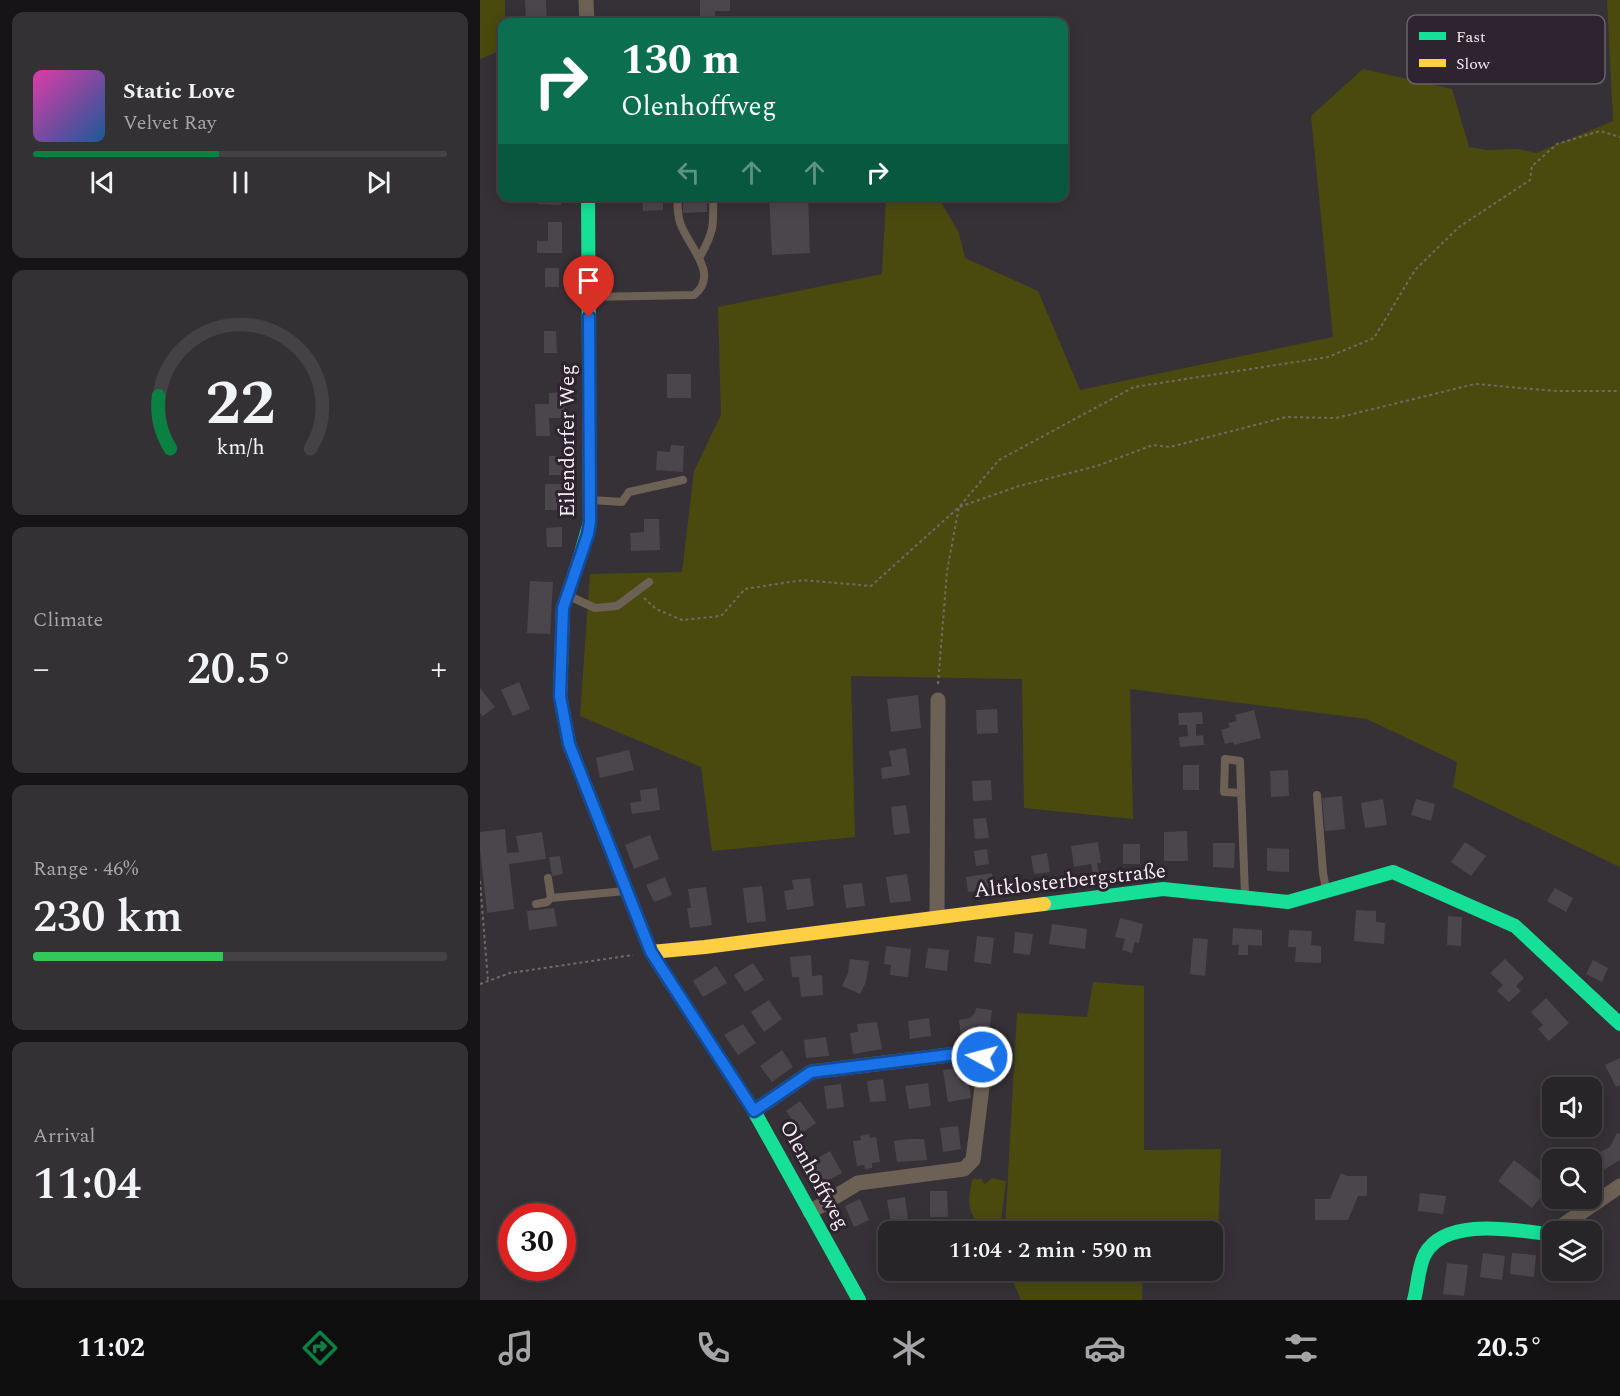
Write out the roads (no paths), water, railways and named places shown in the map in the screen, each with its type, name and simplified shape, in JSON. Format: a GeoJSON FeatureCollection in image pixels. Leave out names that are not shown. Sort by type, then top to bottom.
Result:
{"type":"FeatureCollection","features":[{"type":"Feature","properties":{"kind":"street"},"geometry":{"type":"LineString","coordinates":[[586,0],[587,18]]}},
{"type":"Feature","properties":{"kind":"street","name":"Eilendorfer Weg"},"geometry":{"type":"LineString","coordinates":[[588,201],[590,500],[588,534],[563,608],[560,696],[569,744],[651,952]]}},
{"type":"Feature","properties":{"kind":"street"},"geometry":{"type":"LineString","coordinates":[[937,916],[938,692]]}},
{"type":"Feature","properties":{"kind":"street","name":"Altklosterbergstraße"},"geometry":{"type":"LineString","coordinates":[[651,952],[1163,889],[1288,902],[1392,872],[1515,926],[1620,1024]]}},
{"type":"Feature","properties":{"kind":"street","name":"Olenhoffweg"},"geometry":{"type":"LineString","coordinates":[[651,952],[754,1111],[859,1300]]}},
{"type":"Feature","properties":{"kind":"street"},"geometry":{"type":"LineString","coordinates":[[754,1111],[811,1072],[978,1051],[982,1057],[984,1071],[973,1160],[964,1169],[858,1183],[810,1212]]}},
{"type":"Feature","properties":{"kind":"street"},"geometry":{"type":"LineString","coordinates":[[1569,1221],[1620,1186]]}},
{"type":"Feature","properties":{"kind":"street"},"geometry":{"type":"LineString","coordinates":[[1414,1300],[1425,1255],[1444,1237],[1475,1227],[1542,1233]]}},
{"type":"Feature","properties":{"kind":"lane"},"geometry":{"type":"LineString","coordinates":[[589,297],[694,295],[703,289],[705,279],[702,265],[680,223],[678,201]]}},
{"type":"Feature","properties":{"kind":"lane"},"geometry":{"type":"LineString","coordinates":[[699,258],[710,239],[714,224],[713,201]]}},
{"type":"Feature","properties":{"kind":"lane"},"geometry":{"type":"LineString","coordinates":[[590,500],[622,502],[629,492],[682,480]]}},
{"type":"Feature","properties":{"kind":"lane"},"geometry":{"type":"LineString","coordinates":[[567,595],[595,608],[617,606],[648,582]]}},
{"type":"Feature","properties":{"kind":"lane"},"geometry":{"type":"LineString","coordinates":[[1241,793],[1224,792],[1225,759],[1240,760],[1245,897]]}},
{"type":"Feature","properties":{"kind":"lane"},"geometry":{"type":"LineString","coordinates":[[1317,795],[1326,891]]}},
{"type":"Feature","properties":{"kind":"lane"},"geometry":{"type":"LineString","coordinates":[[548,878],[551,898]]}},
{"type":"Feature","properties":{"kind":"lane"},"geometry":{"type":"LineString","coordinates":[[536,904],[547,902],[551,898],[627,891]]}}]}
